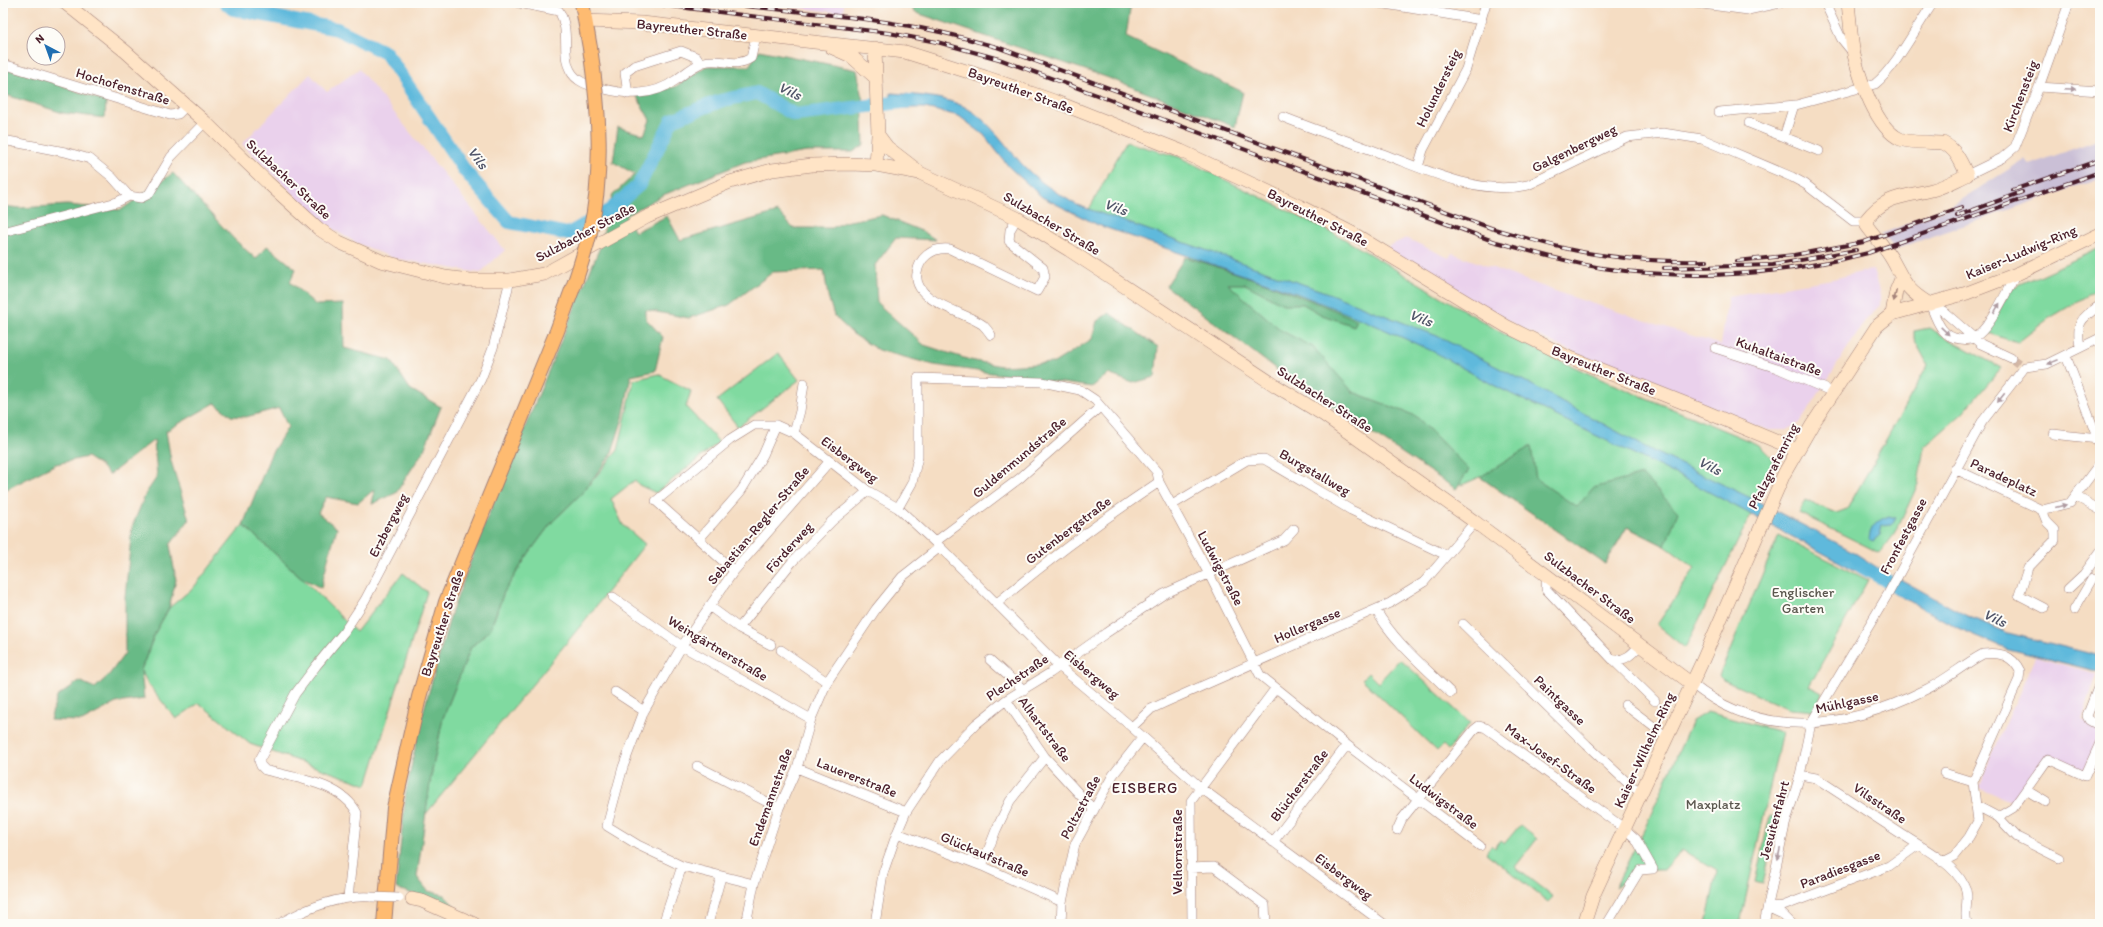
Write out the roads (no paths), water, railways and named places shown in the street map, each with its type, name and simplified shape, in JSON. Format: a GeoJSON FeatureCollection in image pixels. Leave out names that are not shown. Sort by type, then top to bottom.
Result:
{"type":"FeatureCollection","features":[{"type":"Feature","properties":{"kind":"main road","name":"Sulzbacher Straße"},"geometry":{"type":"LineString","coordinates":[[65,3],[125,51],[187,105],[319,230],[339,242],[381,261],[445,277],[469,280],[510,280],[544,274],[647,217],[730,182],[772,170],[812,165],[876,165],[920,173]]}},
{"type":"Feature","properties":{"kind":"main road"},"geometry":{"type":"LineString","coordinates":[[582,3],[585,21]]}},
{"type":"Feature","properties":{"kind":"main road"},"geometry":{"type":"LineString","coordinates":[[1848,3],[1854,55],[1877,115],[1890,133],[1901,140],[1943,143],[1948,146],[1956,155],[1967,175],[1934,190],[1897,196],[1884,202],[1872,211],[1866,221],[1867,226],[1893,260],[1901,279],[1912,292],[1930,304]]}},
{"type":"Feature","properties":{"kind":"main road","name":"Bayreuther Straße"},"geometry":{"type":"LineString","coordinates":[[384,924],[394,808],[419,697],[446,602],[564,314],[590,232],[597,185],[598,116],[590,48],[585,21],[642,23],[905,52],[985,77],[1054,101],[1181,151],[1299,206],[1354,234],[1506,326],[1566,356],[1687,404],[1796,450]]}},
{"type":"Feature","properties":{"kind":"main road","name":"Bayreuther Straße"},"geometry":{"type":"LineString","coordinates":[[818,42],[851,56],[876,78]]}},
{"type":"Feature","properties":{"kind":"main road"},"geometry":{"type":"LineString","coordinates":[[875,48],[878,135],[882,149],[876,165]]}},
{"type":"Feature","properties":{"kind":"main road","name":"Sulzbacher Straße"},"geometry":{"type":"LineString","coordinates":[[882,149],[920,173],[1017,218],[1069,250],[1276,386],[1324,415],[1475,522],[1692,684]]}},
{"type":"Feature","properties":{"kind":"main road","name":"Kaiser-Ludwig-Ring"},"geometry":{"type":"LineString","coordinates":[[1930,304],[2016,274],[2100,234]]}},
{"type":"Feature","properties":{"kind":"main road"},"geometry":{"type":"LineString","coordinates":[[1892,314],[1896,291],[1901,279]]}},
{"type":"Feature","properties":{"kind":"main road","name":"Pfalzgrafenring"},"geometry":{"type":"LineString","coordinates":[[1692,684],[1755,537],[1796,450],[1834,392],[1866,339],[1877,326],[1892,314],[1930,304]]}},
{"type":"Feature","properties":{"kind":"main road","name":"Kaiser-Wilhelm-Ring"},"geometry":{"type":"LineString","coordinates":[[1584,924],[1593,896],[1692,684]]}},
{"type":"Feature","properties":{"kind":"main road"},"geometry":{"type":"LineString","coordinates":[[412,899],[422,901],[474,924]]}},
{"type":"Feature","properties":{"kind":"street"},"geometry":{"type":"LineString","coordinates":[[519,3],[559,11],[563,18],[567,41],[567,62],[576,79],[584,84],[628,94],[654,92],[671,84],[700,63],[708,61],[743,63],[751,58],[756,36]]}},
{"type":"Feature","properties":{"kind":"street"},"geometry":{"type":"LineString","coordinates":[[1379,3],[1482,20]]}},
{"type":"Feature","properties":{"kind":"street","name":"Holundersteig"},"geometry":{"type":"LineString","coordinates":[[1418,167],[1423,150],[1466,69],[1486,3]]}},
{"type":"Feature","properties":{"kind":"street"},"geometry":{"type":"LineString","coordinates":[[1695,3],[1748,10],[1780,3]]}},
{"type":"Feature","properties":{"kind":"street"},"geometry":{"type":"LineString","coordinates":[[1825,3],[1841,38],[1854,55]]}},
{"type":"Feature","properties":{"kind":"street"},"geometry":{"type":"LineString","coordinates":[[1719,112],[1794,105],[1875,84],[1881,80],[1933,3]]}},
{"type":"Feature","properties":{"kind":"street","name":"Kirchensteig"},"geometry":{"type":"LineString","coordinates":[[1967,175],[2002,158],[2015,147],[2039,88],[2069,3]]}},
{"type":"Feature","properties":{"kind":"street"},"geometry":{"type":"LineString","coordinates":[[628,94],[625,73],[634,66],[681,51],[696,57],[700,63]]}},
{"type":"Feature","properties":{"kind":"street","name":"Hochofenstraße"},"geometry":{"type":"LineString","coordinates":[[3,64],[170,116],[178,114],[187,105]]}},
{"type":"Feature","properties":{"kind":"street"},"geometry":{"type":"LineString","coordinates":[[2039,88],[2100,90]]}},
{"type":"Feature","properties":{"kind":"street"},"geometry":{"type":"LineString","coordinates":[[1784,137],[1794,105]]}},
{"type":"Feature","properties":{"kind":"street","name":"Galgenbergweg"},"geometry":{"type":"LineString","coordinates":[[1283,117],[1446,178],[1482,186],[1512,189],[1528,185],[1552,175],[1627,137],[1663,133],[1702,139],[1792,177],[1805,184],[1853,221],[1866,221]]}},
{"type":"Feature","properties":{"kind":"street"},"geometry":{"type":"LineString","coordinates":[[3,232],[116,202],[129,196],[141,198],[149,194],[171,157],[205,122]]}},
{"type":"Feature","properties":{"kind":"street"},"geometry":{"type":"LineString","coordinates":[[1749,123],[1819,152]]}},
{"type":"Feature","properties":{"kind":"street"},"geometry":{"type":"LineString","coordinates":[[3,140],[65,152],[90,160],[112,177],[129,196]]}},
{"type":"Feature","properties":{"kind":"street"},"geometry":{"type":"LineString","coordinates":[[991,335],[984,326],[927,296],[918,285],[916,275],[918,266],[930,253],[937,249],[950,249],[1037,291],[1045,277],[1043,268],[1009,240],[1010,230],[1017,218]]}},
{"type":"Feature","properties":{"kind":"street"},"geometry":{"type":"LineString","coordinates":[[1930,304],[1938,323],[1948,335],[1957,339],[1973,338],[1986,326],[2016,274]]}},
{"type":"Feature","properties":{"kind":"street","name":"Erzbergweg"},"geometry":{"type":"LineString","coordinates":[[348,898],[358,813],[353,804],[339,794],[321,786],[265,770],[259,761],[271,735],[295,694],[344,632],[365,600],[481,379],[493,348],[510,280]]}},
{"type":"Feature","properties":{"kind":"street"},"geometry":{"type":"LineString","coordinates":[[1930,304],[1942,311],[1985,347],[2010,358]]}},
{"type":"Feature","properties":{"kind":"street"},"geometry":{"type":"LineString","coordinates":[[2080,348],[2078,335],[2079,324],[2084,316],[2099,306]]}},
{"type":"Feature","properties":{"kind":"street"},"geometry":{"type":"LineString","coordinates":[[2099,442],[2066,356],[2100,338]]}},
{"type":"Feature","properties":{"kind":"street","name":"Kuhaltaistraße"},"geometry":{"type":"LineString","coordinates":[[1715,348],[1777,368],[1834,392]]}},
{"type":"Feature","properties":{"kind":"street","name":"Fronfestgasse"},"geometry":{"type":"LineString","coordinates":[[1811,723],[1888,594],[1982,422],[2022,365],[2047,364],[2066,356]]}},
{"type":"Feature","properties":{"kind":"street","name":"Ludwigstraße"},"geometry":{"type":"LineString","coordinates":[[898,508],[912,483],[918,457],[918,378],[1042,382],[1080,390],[1100,407],[1157,472],[1159,482],[1209,574],[1260,675],[1347,745],[1480,846]]}},
{"type":"Feature","properties":{"kind":"street"},"geometry":{"type":"LineString","coordinates":[[794,433],[800,411],[804,383]]}},
{"type":"Feature","properties":{"kind":"street","name":"Guldenmundstraße"},"geometry":{"type":"LineString","coordinates":[[937,544],[1020,478],[1100,407]]}},
{"type":"Feature","properties":{"kind":"street","name":"Eisbergweg"},"geometry":{"type":"LineString","coordinates":[[699,539],[656,501],[730,440],[754,424],[776,425],[794,433],[829,462],[868,491],[898,508],[937,544],[1059,666],[1132,727],[1201,788],[1384,924]]}},
{"type":"Feature","properties":{"kind":"street"},"geometry":{"type":"LineString","coordinates":[[734,571],[699,539],[741,491],[763,455],[776,425]]}},
{"type":"Feature","properties":{"kind":"street"},"geometry":{"type":"LineString","coordinates":[[2053,434],[2099,442]]}},
{"type":"Feature","properties":{"kind":"street","name":"Burgstallweg"},"geometry":{"type":"LineString","coordinates":[[1172,505],[1247,460],[1264,459],[1351,510],[1446,555]]}},
{"type":"Feature","properties":{"kind":"street","name":"Sebastian-Regler-Straße"},"geometry":{"type":"LineString","coordinates":[[682,866],[638,845],[607,826],[623,767],[644,711],[682,646],[709,606],[734,571],[829,462]]}},
{"type":"Feature","properties":{"kind":"street"},"geometry":{"type":"LineString","coordinates":[[2100,463],[2077,497],[2100,510]]}},
{"type":"Feature","properties":{"kind":"street","name":"Paradeplatz"},"geometry":{"type":"LineString","coordinates":[[1955,469],[2042,510],[2063,506],[2070,503],[2077,497]]}},
{"type":"Feature","properties":{"kind":"street","name":"Gutenbergstraße"},"geometry":{"type":"LineString","coordinates":[[996,604],[1062,550],[1098,523],[1159,482]]}},
{"type":"Feature","properties":{"kind":"street","name":"Förderweg"},"geometry":{"type":"LineString","coordinates":[[739,628],[792,562],[832,521],[868,491]]}},
{"type":"Feature","properties":{"kind":"street","name":"Paradeplatz"},"geometry":{"type":"LineString","coordinates":[[2042,510],[2047,522],[2055,530],[2055,540],[2028,568],[2019,595],[2044,608]]}},
{"type":"Feature","properties":{"kind":"street","name":"Hollergasse"},"geometry":{"type":"LineString","coordinates":[[1132,727],[1151,709],[1376,610],[1424,582],[1475,522]]}},
{"type":"Feature","properties":{"kind":"street","name":"Plechstraße"},"geometry":{"type":"LineString","coordinates":[[875,924],[883,873],[906,812],[940,761],[976,724],[1006,700],[1024,690],[1164,594],[1284,540],[1294,529]]}},
{"type":"Feature","properties":{"kind":"street","name":"Endemannstraße"},"geometry":{"type":"LineString","coordinates":[[746,924],[754,884],[779,808],[797,768],[811,719],[827,682],[876,609],[898,582],[937,544]]}},
{"type":"Feature","properties":{"kind":"street"},"geometry":{"type":"LineString","coordinates":[[2074,610],[2100,552]]}},
{"type":"Feature","properties":{"kind":"street"},"geometry":{"type":"LineString","coordinates":[[1547,575],[1546,589],[1613,660],[1655,701]]}},
{"type":"Feature","properties":{"kind":"street"},"geometry":{"type":"LineString","coordinates":[[2088,577],[2100,585]]}},
{"type":"Feature","properties":{"kind":"street"},"geometry":{"type":"LineString","coordinates":[[2068,589],[2088,577]]}},
{"type":"Feature","properties":{"kind":"street","name":"Weingärtnerstraße"},"geometry":{"type":"LineString","coordinates":[[613,597],[682,646],[811,719]]}},
{"type":"Feature","properties":{"kind":"street","name":"Sebastian-Regler-Straße"},"geometry":{"type":"LineString","coordinates":[[709,606],[739,628],[771,645]]}},
{"type":"Feature","properties":{"kind":"street"},"geometry":{"type":"LineString","coordinates":[[1376,610],[1383,623],[1399,641],[1451,693]]}},
{"type":"Feature","properties":{"kind":"street","name":"Paintgasse"},"geometry":{"type":"LineString","coordinates":[[1462,624],[1587,745],[1631,786],[1642,792]]}},
{"type":"Feature","properties":{"kind":"street"},"geometry":{"type":"LineString","coordinates":[[1613,660],[1622,661],[1630,656],[1640,645]]}},
{"type":"Feature","properties":{"kind":"street"},"geometry":{"type":"LineString","coordinates":[[781,650],[827,682]]}},
{"type":"Feature","properties":{"kind":"street","name":"Mühlgasse"},"geometry":{"type":"LineString","coordinates":[[1692,684],[1710,699],[1743,714],[1780,723],[1811,723],[1857,716],[1885,709],[1928,689],[1983,654],[1994,652],[2009,657],[2020,671],[2019,679],[1973,782]]}},
{"type":"Feature","properties":{"kind":"street"},"geometry":{"type":"LineString","coordinates":[[990,660],[1024,690]]}},
{"type":"Feature","properties":{"kind":"street"},"geometry":{"type":"LineString","coordinates":[[2099,685],[2086,716],[2089,720],[2100,726]]}},
{"type":"Feature","properties":{"kind":"street","name":"Velhornstraße"},"geometry":{"type":"LineString","coordinates":[[1192,924],[1190,868],[1191,801],[1275,688]]}},
{"type":"Feature","properties":{"kind":"street"},"geometry":{"type":"LineString","coordinates":[[615,692],[644,711]]}},
{"type":"Feature","properties":{"kind":"street","name":"Alhartstraße"},"geometry":{"type":"LineString","coordinates":[[1006,700],[1045,757],[1094,810]]}},
{"type":"Feature","properties":{"kind":"street"},"geometry":{"type":"LineString","coordinates":[[1625,705],[1666,737]]}},
{"type":"Feature","properties":{"kind":"street","name":"Jesuitenfahrt"},"geometry":{"type":"LineString","coordinates":[[1764,924],[1785,825],[1800,775],[1811,723]]}},
{"type":"Feature","properties":{"kind":"street","name":"Max-Josef-Straße"},"geometry":{"type":"LineString","coordinates":[[1419,799],[1474,730],[1479,726],[1486,728],[1625,829]]}},
{"type":"Feature","properties":{"kind":"street","name":"Poltzstraße"},"geometry":{"type":"LineString","coordinates":[[1061,924],[1062,902],[1075,844],[1113,775],[1143,737]]}},
{"type":"Feature","properties":{"kind":"street"},"geometry":{"type":"LineString","coordinates":[[1998,817],[2013,808],[2048,759],[2085,776],[2100,743]]}},
{"type":"Feature","properties":{"kind":"street","name":"Blücherstraße"},"geometry":{"type":"LineString","coordinates":[[1274,842],[1347,745]]}},
{"type":"Feature","properties":{"kind":"street"},"geometry":{"type":"LineString","coordinates":[[982,866],[996,830],[1010,801],[1045,757]]}},
{"type":"Feature","properties":{"kind":"street"},"geometry":{"type":"LineString","coordinates":[[697,766],[779,808]]}},
{"type":"Feature","properties":{"kind":"street","name":"Lauererstraße"},"geometry":{"type":"LineString","coordinates":[[797,768],[906,812]]}},
{"type":"Feature","properties":{"kind":"street"},"geometry":{"type":"LineString","coordinates":[[1942,862],[1954,856],[1969,837],[1978,821],[1973,782],[1944,773]]}},
{"type":"Feature","properties":{"kind":"street","name":"Vilsstraße"},"geometry":{"type":"LineString","coordinates":[[1800,775],[1816,778],[1918,845],[1956,874],[1965,886],[1967,901],[1964,916],[1967,924]]}},
{"type":"Feature","properties":{"kind":"street"},"geometry":{"type":"LineString","coordinates":[[2026,790],[2046,802]]}},
{"type":"Feature","properties":{"kind":"street"},"geometry":{"type":"LineString","coordinates":[[1397,830],[1402,819],[1419,799]]}},
{"type":"Feature","properties":{"kind":"street"},"geometry":{"type":"LineString","coordinates":[[1977,806],[1998,817],[2017,837],[2059,858]]}},
{"type":"Feature","properties":{"kind":"street","name":"Kaiser-Wilhelm-Ring"},"geometry":{"type":"LineString","coordinates":[[1607,924],[1640,870],[1652,869],[1636,839],[1625,829]]}},
{"type":"Feature","properties":{"kind":"street","name":"Glückaufstraße"},"geometry":{"type":"LineString","coordinates":[[897,833],[982,866],[1062,902]]}},
{"type":"Feature","properties":{"kind":"street","name":"Paradiesgasse"},"geometry":{"type":"LineString","coordinates":[[1768,907],[1783,906],[1890,866],[1918,845]]}},
{"type":"Feature","properties":{"kind":"street"},"geometry":{"type":"LineString","coordinates":[[663,924],[682,866],[721,877],[754,884]]}},
{"type":"Feature","properties":{"kind":"street"},"geometry":{"type":"LineString","coordinates":[[1190,868],[1214,867],[1259,900],[1265,905],[1266,924]]}},
{"type":"Feature","properties":{"kind":"street"},"geometry":{"type":"LineString","coordinates":[[708,924],[721,877]]}},
{"type":"Feature","properties":{"kind":"street"},"geometry":{"type":"LineString","coordinates":[[279,924],[318,904],[348,898],[371,897],[412,899]]}},
{"type":"Feature","properties":{"kind":"street"},"geometry":{"type":"LineString","coordinates":[[1768,907],[1782,914],[1792,924]]}},
{"type":"Feature","properties":{"kind":"water"},"geometry":{"type":"Polygon","coordinates":[[[891,93],[919,95],[948,100],[974,112],[989,125],[1021,163],[1040,181],[1077,205],[1328,293],[1437,336],[1530,384],[1649,449],[1757,501],[1852,551],[1881,570],[1875,581],[1679,476],[1495,386],[1432,351],[1368,322],[1296,293],[1098,225],[1042,197],[1009,167],[984,135],[959,116],[925,108],[891,108],[891,93]]]}},
{"type":"Feature","properties":{"kind":"water"},"geometry":{"type":"Polygon","coordinates":[[[1889,516],[1896,518],[1892,525],[1882,526],[1880,535],[1873,541],[1869,539],[1871,530],[1875,524],[1881,519],[1889,516]]]}},
{"type":"Feature","properties":{"kind":"water"},"geometry":{"type":"Polygon","coordinates":[[[1900,579],[1965,615],[2008,633],[2100,656],[2100,672],[2008,649],[1958,628],[1893,592],[1900,579]]]}},
{"type":"Feature","properties":{"kind":"waterway","name":"Vils"},"geometry":{"type":"LineString","coordinates":[[226,3],[233,9],[337,29],[386,53],[465,171],[509,222],[568,234],[609,211],[639,185],[672,120],[720,101],[757,93],[795,115],[910,101]]}},
{"type":"Feature","properties":{"kind":"waterway","name":"Vils"},"geometry":{"type":"LineString","coordinates":[[1862,567],[1905,591]]}},
{"type":"Feature","properties":{"kind":"tunnel"},"geometry":{"type":"LineString","coordinates":[[2011,358],[2019,364]]}},
{"type":"Feature","properties":{"kind":"railway"},"geometry":{"type":"LineString","coordinates":[[646,3],[889,33],[937,42],[999,59],[1493,241],[1574,263],[1635,272],[1703,275],[1736,274],[1770,271],[1836,260],[1868,253],[2100,172]]}},
{"type":"Feature","properties":{"kind":"railway"},"geometry":{"type":"LineString","coordinates":[[721,3],[909,26],[997,47],[1491,228],[1532,240],[1587,253],[1654,260],[1707,261]]}},
{"type":"Feature","properties":{"kind":"railway"},"geometry":{"type":"LineString","coordinates":[[2013,190],[2100,160]]}},
{"type":"Feature","properties":{"kind":"railway"},"geometry":{"type":"LineString","coordinates":[[1957,216],[2022,192]]}},
{"type":"Feature","properties":{"kind":"railway"},"geometry":{"type":"LineString","coordinates":[[1737,261],[1794,255],[1864,242],[1962,208]]}},
{"type":"Feature","properties":{"kind":"railway"},"geometry":{"type":"LineString","coordinates":[[1664,268],[1773,265],[1856,250]]}},
{"type":"Feature","properties":{"kind":"district","name":"EISBERG"},"geometry":{"type":"Point","coordinates":[1145,788]}},
{"type":"Feature","properties":{"kind":"park label","name":"Englischer Garten"},"geometry":{"type":"Point","coordinates":[1803,600]}},
{"type":"Feature","properties":{"kind":"park label","name":"Maxplatz"},"geometry":{"type":"Point","coordinates":[1713,804]}}]}
